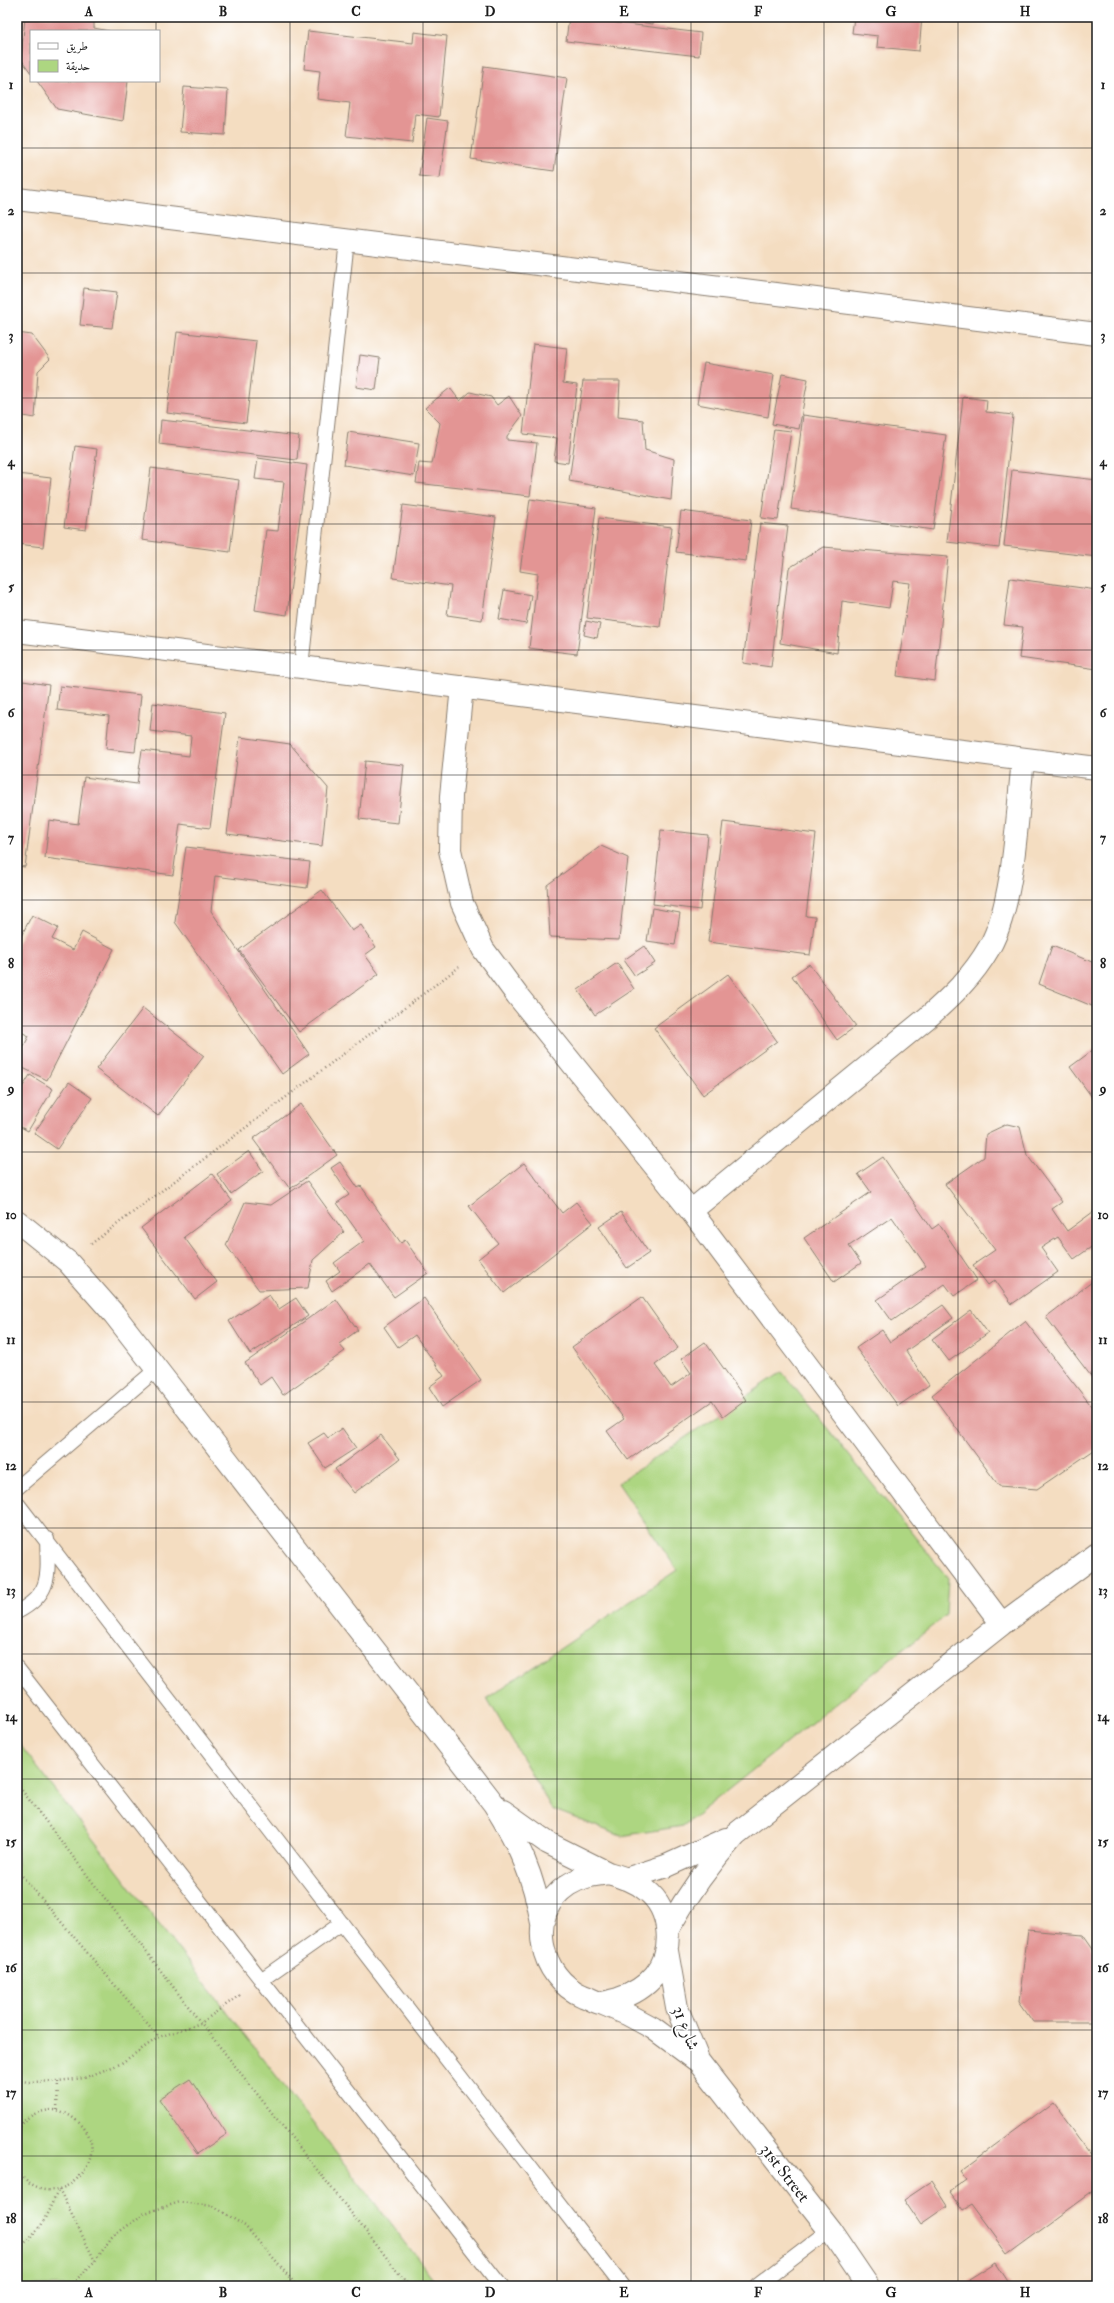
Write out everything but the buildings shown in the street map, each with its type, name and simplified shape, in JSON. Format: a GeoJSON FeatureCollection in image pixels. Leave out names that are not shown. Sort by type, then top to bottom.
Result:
{"type":"FeatureCollection","features":[{"type":"Feature","properties":{"kind":"street"},"geometry":{"type":"LineString","coordinates":[[17,199],[1097,334]]}},
{"type":"Feature","properties":{"kind":"street"},"geometry":{"type":"LineString","coordinates":[[17,631],[1023,760],[1097,768]]}},
{"type":"Feature","properties":{"kind":"street"},"geometry":{"type":"LineString","coordinates":[[462,687],[451,796],[450,850],[462,903],[483,949],[517,995],[692,1210],[1002,1624]]}},
{"type":"Feature","properties":{"kind":"street"},"geometry":{"type":"LineString","coordinates":[[692,1210],[927,1018],[963,986],[990,947],[1006,902],[1023,760]]}},
{"type":"Feature","properties":{"kind":"street"},"geometry":{"type":"LineString","coordinates":[[17,1221],[68,1262],[114,1314],[158,1368],[494,1804],[526,1861],[536,1892],[542,1923],[542,1942],[547,1962],[558,1978],[573,1992],[601,2003],[630,1995],[647,1985],[660,1969],[667,1951],[668,1929],[662,1908],[648,1890],[629,1878],[608,1873],[548,1843],[494,1804]]}},
{"type":"Feature","properties":{"kind":"street"},"geometry":{"type":"LineString","coordinates":[[668,1929],[687,1895],[710,1863],[736,1834],[1002,1624],[1097,1554]]}},
{"type":"Feature","properties":{"kind":"street"},"geometry":{"type":"LineString","coordinates":[[629,1878],[666,1866],[736,1834]]}},
{"type":"Feature","properties":{"kind":"street"},"geometry":{"type":"LineString","coordinates":[[542,1923],[552,1902],[567,1886],[586,1876],[608,1873]]}},
{"type":"Feature","properties":{"kind":"street","name":"شارع 31"},"geometry":{"type":"LineString","coordinates":[[667,1951],[677,2008],[699,2062]]}},
{"type":"Feature","properties":{"kind":"street","name":"شارع 31"},"geometry":{"type":"LineString","coordinates":[[601,2003],[627,2014],[652,2028],[699,2062]]}},
{"type":"Feature","properties":{"kind":"street","name":"31st Street"},"geometry":{"type":"LineString","coordinates":[[699,2062],[830,2230],[868,2286]]}},
{"type":"Feature","properties":{"kind":"lane"},"geometry":{"type":"LineString","coordinates":[[300,667],[346,240]]}},
{"type":"Feature","properties":{"kind":"lane"},"geometry":{"type":"LineString","coordinates":[[17,1488],[158,1368]]}},
{"type":"Feature","properties":{"kind":"lane"},"geometry":{"type":"LineString","coordinates":[[17,1502],[622,2286]]}},
{"type":"Feature","properties":{"kind":"lane"},"geometry":{"type":"LineString","coordinates":[[17,1612],[33,1604],[45,1586],[48,1566],[47,1539]]}},
{"type":"Feature","properties":{"kind":"lane"},"geometry":{"type":"LineString","coordinates":[[17,1668],[501,2286]]}},
{"type":"Feature","properties":{"kind":"lane"},"geometry":{"type":"LineString","coordinates":[[261,1980],[342,1923]]}},
{"type":"Feature","properties":{"kind":"lane"},"geometry":{"type":"LineString","coordinates":[[757,2286],[830,2230]]}},
{"type":"Feature","properties":{"kind":"path"},"geometry":{"type":"LineString","coordinates":[[68,1262],[483,949]]}},
{"type":"Feature","properties":{"kind":"path"},"geometry":{"type":"LineString","coordinates":[[17,1784],[201,2023],[409,2286]]}},
{"type":"Feature","properties":{"kind":"path"},"geometry":{"type":"LineString","coordinates":[[17,1870],[159,2036]]}},
{"type":"Feature","properties":{"kind":"path"},"geometry":{"type":"LineString","coordinates":[[17,2080],[28,2082],[58,2082],[84,2078],[120,2064],[159,2036],[201,2023],[261,1980]]}},
{"type":"Feature","properties":{"kind":"path"},"geometry":{"type":"LineString","coordinates":[[57,2110],[58,2082]]}},
{"type":"Feature","properties":{"kind":"path"},"geometry":{"type":"LineString","coordinates":[[17,2130],[30,2116],[43,2111],[57,2110],[70,2115],[81,2124],[88,2135],[91,2149],[89,2162],[83,2175],[72,2184],[59,2189],[46,2190],[32,2186],[21,2177],[17,2170]]}},
{"type":"Feature","properties":{"kind":"path"},"geometry":{"type":"LineString","coordinates":[[17,2251],[41,2226],[59,2189]]}},
{"type":"Feature","properties":{"kind":"path"},"geometry":{"type":"LineString","coordinates":[[59,2189],[95,2261]]}},
{"type":"Feature","properties":{"kind":"path"},"geometry":{"type":"LineString","coordinates":[[70,2286],[95,2261],[112,2238],[145,2213],[180,2202],[213,2206],[245,2226],[297,2286]]}},
{"type":"Feature","properties":{"kind":"green space"},"geometry":{"type":"Polygon","coordinates":[[[782,1372],[948,1578],[946,1615],[683,1826],[621,1836],[552,1809],[487,1698],[677,1570],[618,1483],[782,1372]]]}},
{"type":"Feature","properties":{"kind":"green space"},"geometry":{"type":"Polygon","coordinates":[[[17,1741],[439,2286],[17,2286],[17,1741]]]}}]}
